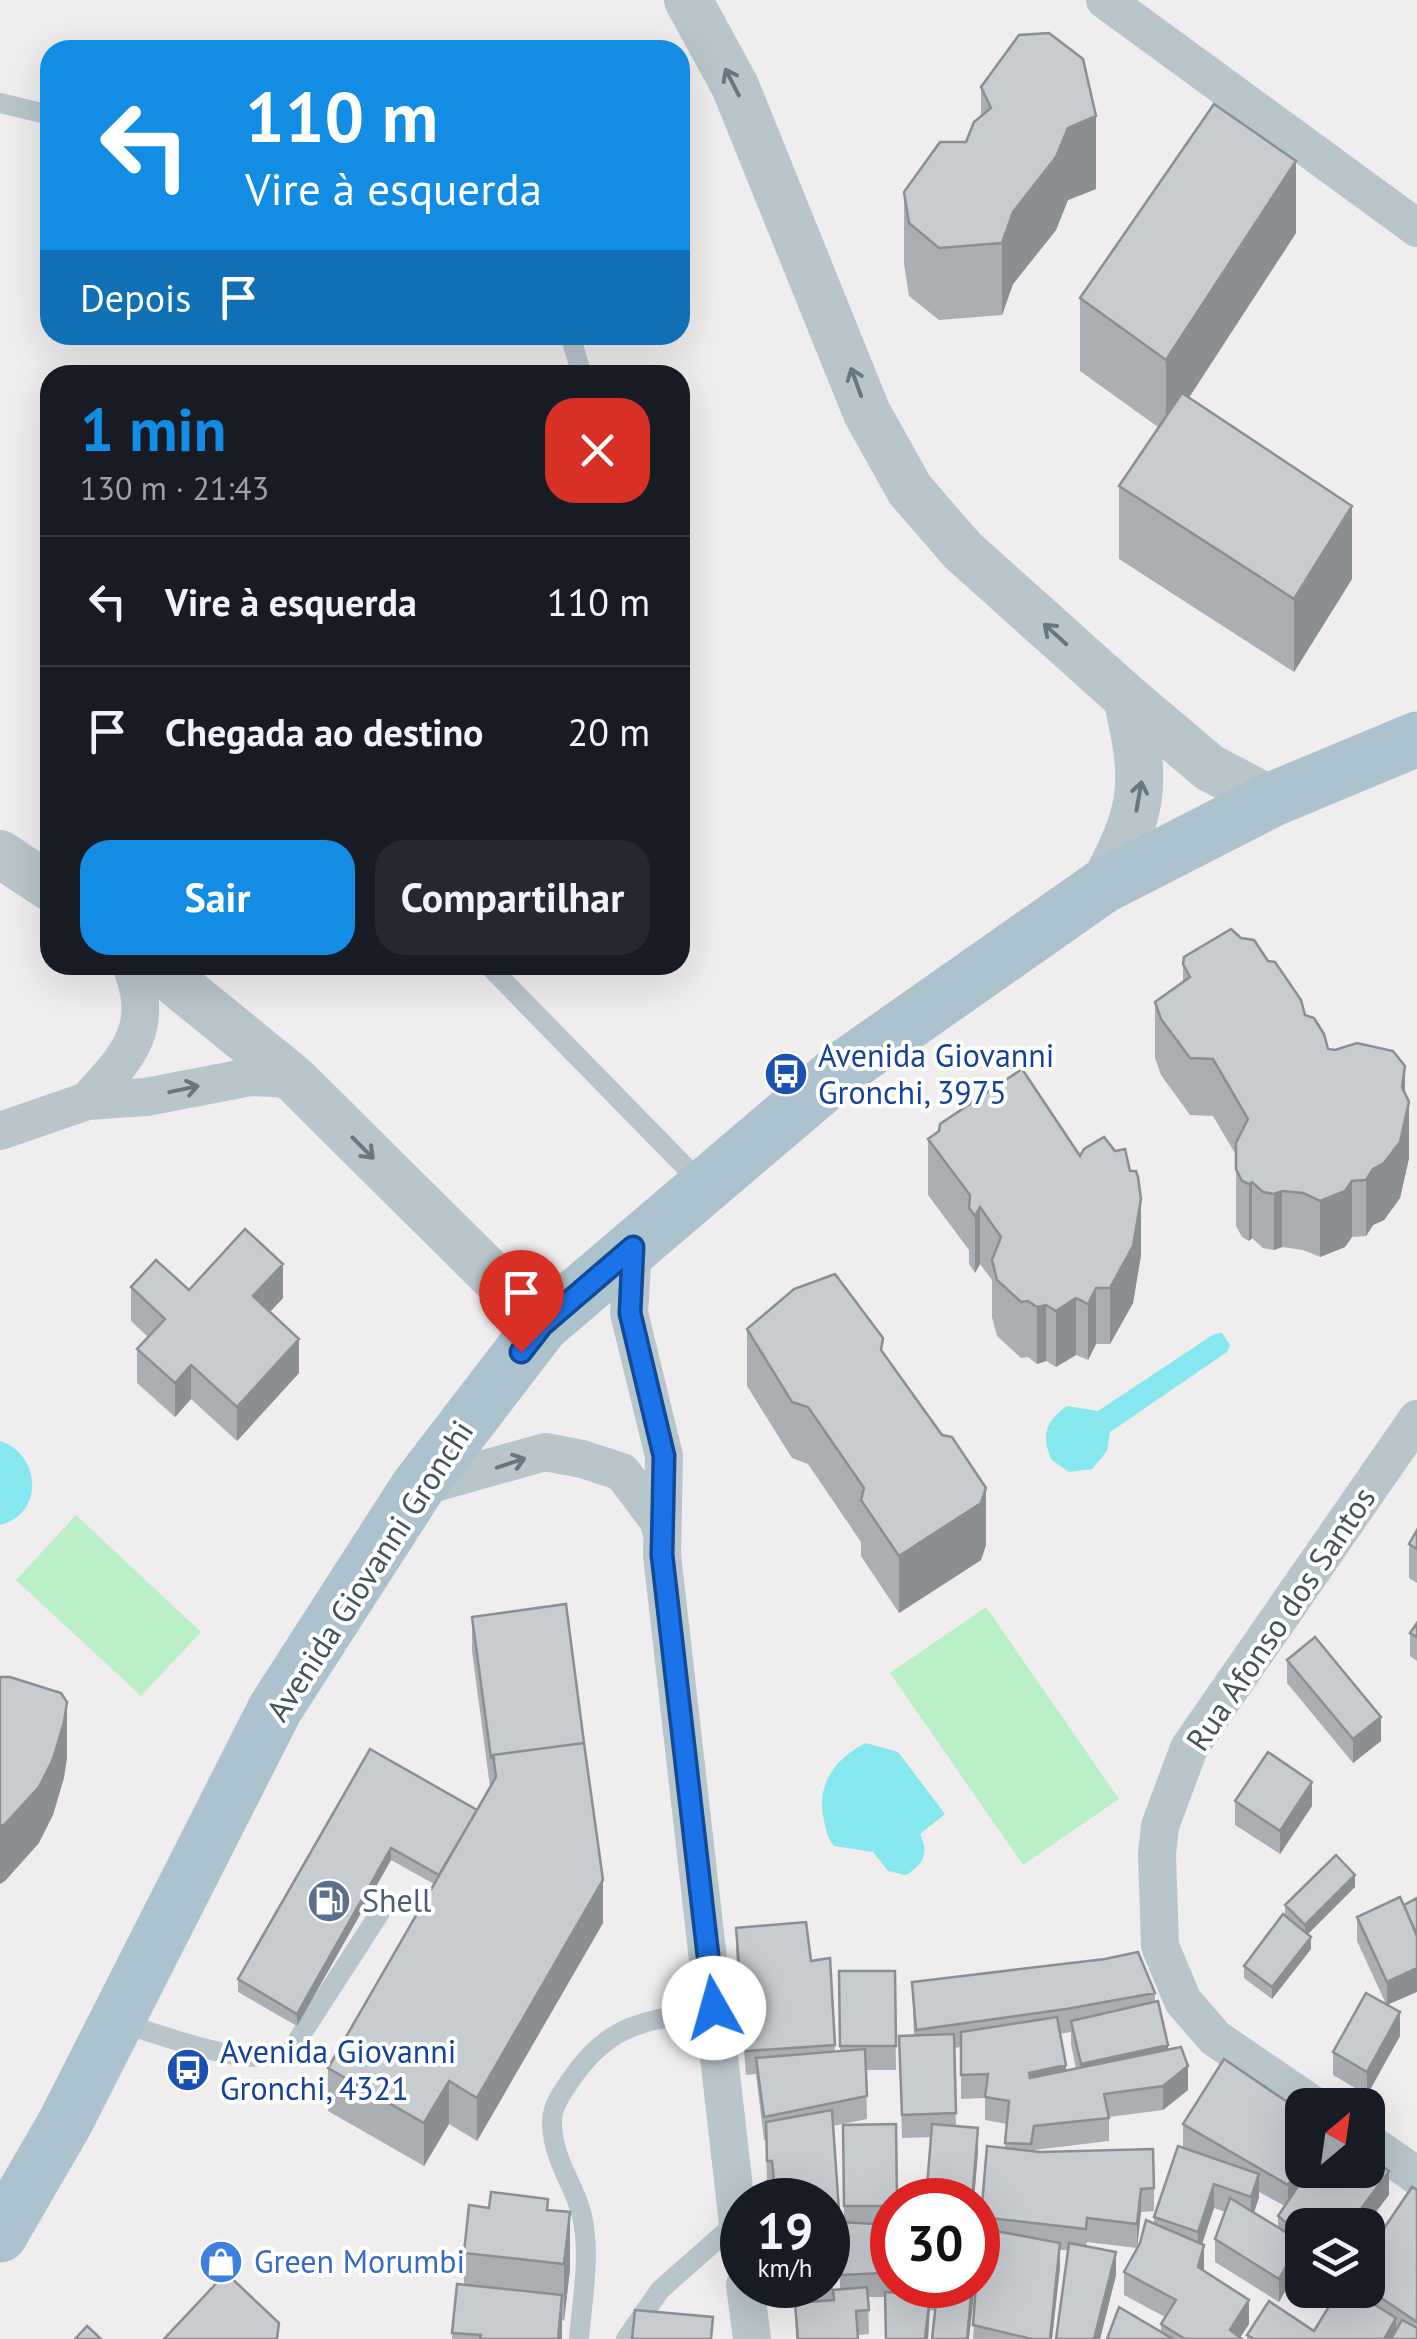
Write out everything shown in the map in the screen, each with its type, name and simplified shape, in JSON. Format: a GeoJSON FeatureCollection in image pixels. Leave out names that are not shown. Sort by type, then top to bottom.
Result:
{"type":"FeatureCollection","features":[{"type":"Feature","properties":{"kind":"main road","name":"Avenida Giovanni Gronchi"},"geometry":{"type":"LineString","coordinates":[[0,2235],[65,2123],[275,1710],[417,1488],[542,1325],[845,1067],[1103,886],[1270,800],[1417,738]]}},
{"type":"Feature","properties":{"kind":"street"},"geometry":{"type":"LineString","coordinates":[[688,0],[735,86],[867,413],[910,490],[963,551],[1127,698],[1210,768],[1270,800]]}},
{"type":"Feature","properties":{"kind":"street"},"geometry":{"type":"LineString","coordinates":[[1105,0],[1417,228]]}},
{"type":"Feature","properties":{"kind":"street"},"geometry":{"type":"LineString","coordinates":[[1103,886],[1125,846],[1142,779],[1127,698]]}},
{"type":"Feature","properties":{"kind":"street"},"geometry":{"type":"LineString","coordinates":[[0,854],[40,881]]}},
{"type":"Feature","properties":{"kind":"street"},"geometry":{"type":"LineString","coordinates":[[87,1100],[126,1058],[138,1031],[140,989],[135,975]]}},
{"type":"Feature","properties":{"kind":"street"},"geometry":{"type":"LineString","coordinates":[[166,975],[294,1079],[542,1325]]}},
{"type":"Feature","properties":{"kind":"street"},"geometry":{"type":"LineString","coordinates":[[0,1131],[87,1100],[146,1096],[250,1077],[294,1079]]}},
{"type":"Feature","properties":{"kind":"street"},"geometry":{"type":"LineString","coordinates":[[633,1247],[630,1313],[664,1456],[663,1546]]}},
{"type":"Feature","properties":{"kind":"street","name":"Rua Afonso dos Santos"},"geometry":{"type":"LineString","coordinates":[[1289,2088],[1215,2038],[1183,2002],[1160,1946],[1160,1826],[1190,1748],[1417,1419]]}},
{"type":"Feature","properties":{"kind":"street"},"geometry":{"type":"LineString","coordinates":[[417,1488],[544,1452],[622,1472],[658,1520],[733,2178]]}},
{"type":"Feature","properties":{"kind":"street"},"geometry":{"type":"LineString","coordinates":[[1385,2154],[1417,2176]]}},
{"type":"Feature","properties":{"kind":"street"},"geometry":{"type":"LineString","coordinates":[[749,2308],[752,2339]]}},
{"type":"Feature","properties":{"kind":"lane"},"geometry":{"type":"LineString","coordinates":[[0,103],[40,113]]}},
{"type":"Feature","properties":{"kind":"lane"},"geometry":{"type":"LineString","coordinates":[[498,975],[704,1187]]}},
{"type":"Feature","properties":{"kind":"lane"},"geometry":{"type":"LineString","coordinates":[[117,2022],[236,2056],[272,2059],[290,2052],[382,1912]]}},
{"type":"Feature","properties":{"kind":"lane"},"geometry":{"type":"LineString","coordinates":[[578,2339],[585,2269],[582,2216],[554,2145],[551,2109],[589,2052],[610,2036],[648,2022],[714,2008]]}},
{"type":"Feature","properties":{"kind":"lane"},"geometry":{"type":"LineString","coordinates":[[626,2339],[660,2290],[720,2237]]}},
{"type":"Feature","properties":{"kind":"green space"},"geometry":{"type":"Polygon","coordinates":[[[76,1515],[201,1632],[141,1696],[16,1580],[76,1515]]]}},
{"type":"Feature","properties":{"kind":"green space"},"geometry":{"type":"Polygon","coordinates":[[[986,1607],[1119,1799],[1023,1865],[890,1673],[986,1607]]]}},
{"type":"Feature","properties":{"kind":"water"},"geometry":{"type":"Polygon","coordinates":[[[1222,1333],[1230,1345],[1227,1352],[1110,1432],[1107,1451],[1092,1469],[1069,1472],[1052,1460],[1046,1444],[1047,1430],[1067,1406],[1098,1411],[1214,1334],[1222,1333]]]}},
{"type":"Feature","properties":{"kind":"water"},"geometry":{"type":"Polygon","coordinates":[[[0,1441],[24,1458],[32,1484],[25,1509],[15,1519],[0,1525],[0,1441]]]}},
{"type":"Feature","properties":{"kind":"water"},"geometry":{"type":"Polygon","coordinates":[[[866,1743],[898,1752],[945,1814],[920,1834],[923,1858],[906,1875],[888,1871],[873,1852],[834,1846],[829,1839],[822,1804],[826,1782],[838,1763],[866,1743]]]}},
{"type":"Feature","properties":{"kind":"building"},"geometry":{"type":"Polygon","coordinates":[[[1049,33],[1083,59],[1096,116],[1068,128],[1056,157],[1013,212],[1002,243],[939,248],[909,223],[904,192],[940,142],[966,142],[974,122],[991,108],[981,87],[1019,35],[1049,33]]]}},
{"type":"Feature","properties":{"kind":"building"},"geometry":{"type":"Polygon","coordinates":[[[1214,104],[1296,161],[1166,360],[1080,298],[1214,104]]]}},
{"type":"Feature","properties":{"kind":"building"},"geometry":{"type":"Polygon","coordinates":[[[1182,393],[1352,506],[1294,599],[1119,486],[1182,393]]]}},
{"type":"Feature","properties":{"kind":"building"},"geometry":{"type":"Polygon","coordinates":[[[1231,929],[1241,938],[1254,940],[1268,961],[1275,962],[1301,1000],[1305,1015],[1314,1018],[1324,1034],[1328,1049],[1357,1043],[1393,1051],[1405,1066],[1402,1087],[1409,1102],[1400,1142],[1366,1180],[1352,1181],[1345,1191],[1320,1201],[1303,1193],[1263,1192],[1252,1182],[1242,1181],[1236,1169],[1236,1143],[1248,1119],[1213,1059],[1190,1058],[1161,1019],[1155,1002],[1190,977],[1184,957],[1231,929]]]}},
{"type":"Feature","properties":{"kind":"building"},"geometry":{"type":"Polygon","coordinates":[[[1022,1069],[1080,1156],[1084,1149],[1104,1137],[1115,1151],[1125,1149],[1130,1171],[1136,1171],[1138,1177],[1141,1199],[1133,1246],[1110,1288],[1096,1288],[1088,1304],[1076,1298],[1056,1311],[1046,1305],[1037,1307],[1028,1301],[1021,1302],[997,1280],[992,1260],[1001,1237],[980,1207],[975,1216],[969,1208],[970,1195],[928,1139],[939,1131],[940,1124],[1022,1069]]]}},
{"type":"Feature","properties":{"kind":"building"},"geometry":{"type":"Polygon","coordinates":[[[245,1229],[283,1264],[253,1296],[299,1339],[237,1407],[191,1365],[175,1383],[137,1349],[165,1319],[131,1287],[156,1260],[189,1290],[245,1229]]]}},
{"type":"Feature","properties":{"kind":"building"},"geometry":{"type":"Polygon","coordinates":[[[835,1274],[883,1338],[881,1350],[942,1435],[952,1437],[986,1488],[981,1503],[899,1556],[861,1500],[864,1488],[808,1407],[792,1402],[747,1329],[794,1289],[835,1274]]]}},
{"type":"Feature","properties":{"kind":"building"},"geometry":{"type":"Polygon","coordinates":[[[1417,1530],[1417,1549],[1409,1544],[1417,1530]]]}},
{"type":"Feature","properties":{"kind":"building"},"geometry":{"type":"Polygon","coordinates":[[[566,1604],[584,1743],[491,1758],[472,1617],[566,1604]]]}},
{"type":"Feature","properties":{"kind":"building"},"geometry":{"type":"Polygon","coordinates":[[[1315,1637],[1381,1717],[1353,1739],[1287,1660],[1315,1637]]]}},
{"type":"Feature","properties":{"kind":"building"},"geometry":{"type":"Polygon","coordinates":[[[0,1677],[61,1693],[67,1702],[53,1759],[39,1787],[0,1827],[0,1677]]]}},
{"type":"Feature","properties":{"kind":"building"},"geometry":{"type":"Polygon","coordinates":[[[584,1743],[603,1880],[477,2098],[449,2081],[424,2123],[328,2068],[496,1777],[493,1755],[584,1743]]]}},
{"type":"Feature","properties":{"kind":"building"},"geometry":{"type":"Polygon","coordinates":[[[370,1749],[477,1810],[439,1875],[391,1848],[297,2014],[238,1979],[370,1749]]]}},
{"type":"Feature","properties":{"kind":"building"},"geometry":{"type":"Polygon","coordinates":[[[1268,1752],[1312,1782],[1280,1831],[1235,1801],[1268,1752]]]}},
{"type":"Feature","properties":{"kind":"building"},"geometry":{"type":"Polygon","coordinates":[[[1336,1855],[1355,1875],[1305,1925],[1285,1905],[1336,1855]]]}},
{"type":"Feature","properties":{"kind":"building"},"geometry":{"type":"Polygon","coordinates":[[[1400,1897],[1417,1935],[1417,1968],[1387,1982],[1357,1917],[1400,1897]]]}},
{"type":"Feature","properties":{"kind":"building"},"geometry":{"type":"Polygon","coordinates":[[[1417,1898],[1417,1933],[1416,1934],[1404,1905],[1417,1898]]]}},
{"type":"Feature","properties":{"kind":"building"},"geometry":{"type":"Polygon","coordinates":[[[1283,1914],[1311,1937],[1272,1987],[1244,1966],[1283,1914]]]}},
{"type":"Feature","properties":{"kind":"building"},"geometry":{"type":"Polygon","coordinates":[[[806,1922],[811,1961],[830,1958],[835,2045],[746,2051],[736,1928],[806,1922]]]}},
{"type":"Feature","properties":{"kind":"building"},"geometry":{"type":"Polygon","coordinates":[[[1138,1952],[1155,1993],[916,2030],[912,1982],[1138,1952]]]}},
{"type":"Feature","properties":{"kind":"building"},"geometry":{"type":"Polygon","coordinates":[[[839,1971],[895,1971],[896,2046],[840,2046],[839,1971]]]}},
{"type":"Feature","properties":{"kind":"building"},"geometry":{"type":"Polygon","coordinates":[[[1366,1993],[1400,2012],[1367,2072],[1333,2052],[1366,1993]]]}},
{"type":"Feature","properties":{"kind":"building"},"geometry":{"type":"Polygon","coordinates":[[[1158,2001],[1168,2045],[1081,2064],[1071,2021],[1158,2001]]]}},
{"type":"Feature","properties":{"kind":"building"},"geometry":{"type":"Polygon","coordinates":[[[1057,2017],[1066,2065],[1029,2073],[1030,2078],[1181,2047],[1188,2066],[1163,2086],[1104,2094],[1109,2118],[1034,2126],[1031,2144],[1005,2143],[1009,2101],[985,2097],[988,2074],[961,2075],[961,2032],[1057,2017]]]}},
{"type":"Feature","properties":{"kind":"building"},"geometry":{"type":"Polygon","coordinates":[[[954,2034],[956,2113],[902,2115],[899,2036],[954,2034]]]}},
{"type":"Feature","properties":{"kind":"building"},"geometry":{"type":"Polygon","coordinates":[[[865,2049],[867,2096],[764,2117],[756,2058],[865,2049]]]}},
{"type":"Feature","properties":{"kind":"building"},"geometry":{"type":"Polygon","coordinates":[[[1224,2059],[1285,2100],[1285,2183],[1183,2124],[1224,2059]]]}},
{"type":"Feature","properties":{"kind":"building"},"geometry":{"type":"Polygon","coordinates":[[[832,2110],[837,2178],[774,2178],[772,2161],[767,2161],[766,2122],[832,2110]]]}},
{"type":"Feature","properties":{"kind":"building"},"geometry":{"type":"Polygon","coordinates":[[[896,2124],[897,2178],[870,2178],[870,2206],[850,2206],[850,2178],[844,2178],[843,2125],[896,2124]]]}},
{"type":"Feature","properties":{"kind":"building"},"geometry":{"type":"Polygon","coordinates":[[[932,2124],[978,2128],[974,2178],[928,2178],[932,2124]]]}},
{"type":"Feature","properties":{"kind":"building"},"geometry":{"type":"Polygon","coordinates":[[[987,2146],[1040,2152],[1153,2149],[1154,2188],[1141,2189],[1137,2224],[1087,2218],[1086,2229],[1000,2219],[1000,2178],[984,2178],[987,2146]]]}},
{"type":"Feature","properties":{"kind":"building"},"geometry":{"type":"Polygon","coordinates":[[[1178,2146],[1259,2174],[1251,2197],[1214,2184],[1198,2232],[1154,2217],[1178,2146]]]}},
{"type":"Feature","properties":{"kind":"building"},"geometry":{"type":"Polygon","coordinates":[[[1412,2187],[1417,2190],[1417,2322],[1385,2300],[1385,2227],[1412,2187]]]}},
{"type":"Feature","properties":{"kind":"building"},"geometry":{"type":"Polygon","coordinates":[[[1297,2188],[1376,2188],[1362,2208],[1285,2208],[1285,2222],[1278,2216],[1297,2188]]]}},
{"type":"Feature","properties":{"kind":"building"},"geometry":{"type":"Polygon","coordinates":[[[491,2192],[548,2199],[547,2210],[570,2212],[564,2264],[464,2253],[469,2205],[489,2208],[491,2192]]]}},
{"type":"Feature","properties":{"kind":"building"},"geometry":{"type":"Polygon","coordinates":[[[1230,2198],[1285,2232],[1285,2268],[1279,2279],[1215,2239],[1230,2198]]]}},
{"type":"Feature","properties":{"kind":"building"},"geometry":{"type":"Polygon","coordinates":[[[1146,2220],[1204,2245],[1198,2267],[1249,2300],[1230,2330],[1242,2339],[1185,2339],[1161,2324],[1176,2300],[1124,2272],[1140,2243],[1146,2220]]]}},
{"type":"Feature","properties":{"kind":"building"},"geometry":{"type":"Polygon","coordinates":[[[850,2223],[870,2224],[870,2274],[850,2275],[850,2223]]]}},
{"type":"Feature","properties":{"kind":"building"},"geometry":{"type":"Polygon","coordinates":[[[1000,2232],[1060,2243],[1050,2339],[1032,2339],[973,2325],[974,2308],[1000,2308],[1000,2232]]]}},
{"type":"Feature","properties":{"kind":"building"},"geometry":{"type":"Polygon","coordinates":[[[1069,2243],[1116,2252],[1094,2339],[1056,2339],[1069,2243]]]}},
{"type":"Feature","properties":{"kind":"building"},"geometry":{"type":"Polygon","coordinates":[[[226,2273],[279,2323],[277,2339],[164,2339],[226,2273]]]}},
{"type":"Feature","properties":{"kind":"building"},"geometry":{"type":"Polygon","coordinates":[[[457,2284],[562,2295],[558,2339],[480,2339],[481,2335],[452,2333],[457,2284]]]}},
{"type":"Feature","properties":{"kind":"building"},"geometry":{"type":"Polygon","coordinates":[[[867,2287],[869,2310],[856,2311],[858,2339],[798,2339],[795,2308],[850,2308],[850,2288],[867,2287]]]}},
{"type":"Feature","properties":{"kind":"building"},"geometry":{"type":"Polygon","coordinates":[[[1269,2301],[1314,2331],[1328,2308],[1380,2308],[1396,2318],[1384,2339],[1254,2339],[1247,2335],[1269,2301]]]}},
{"type":"Feature","properties":{"kind":"building"},"geometry":{"type":"Polygon","coordinates":[[[1119,2307],[1173,2339],[1107,2339],[1119,2307]]]}},
{"type":"Feature","properties":{"kind":"building"},"geometry":{"type":"Polygon","coordinates":[[[885,2308],[929,2308],[925,2339],[886,2339],[885,2308]]]}},
{"type":"Feature","properties":{"kind":"building"},"geometry":{"type":"Polygon","coordinates":[[[935,2308],[970,2308],[967,2339],[932,2339],[935,2308]]]}},
{"type":"Feature","properties":{"kind":"building"},"geometry":{"type":"Polygon","coordinates":[[[635,2310],[713,2317],[711,2339],[632,2339],[635,2310]]]}},
{"type":"Feature","properties":{"kind":"building"},"geometry":{"type":"Polygon","coordinates":[[[1402,2320],[1417,2328],[1417,2339],[1391,2339],[1402,2320]]]}},
{"type":"Feature","properties":{"kind":"building"},"geometry":{"type":"Polygon","coordinates":[[[87,2326],[101,2339],[75,2339],[87,2326]]]}},
{"type":"Feature","properties":{"kind":"place","name":"Avenida Giovanni Gronchi, 3975"},"geometry":{"type":"Point","coordinates":[786,1074]}},
{"type":"Feature","properties":{"kind":"place","name":"Shell"},"geometry":{"type":"Point","coordinates":[329,1901]}},
{"type":"Feature","properties":{"kind":"place","name":"Avenida Giovanni Gronchi, 4321"},"geometry":{"type":"Point","coordinates":[188,2070]}},
{"type":"Feature","properties":{"kind":"place","name":"Green Morumbi"},"geometry":{"type":"Point","coordinates":[221,2262]}},
{"type":"Feature","properties":{"kind":"route"},"geometry":{"type":"LineString","coordinates":[[521,1352],[542,1325],[633,1247],[630,1313],[664,1456],[662,1555],[714,2008]]}}]}
